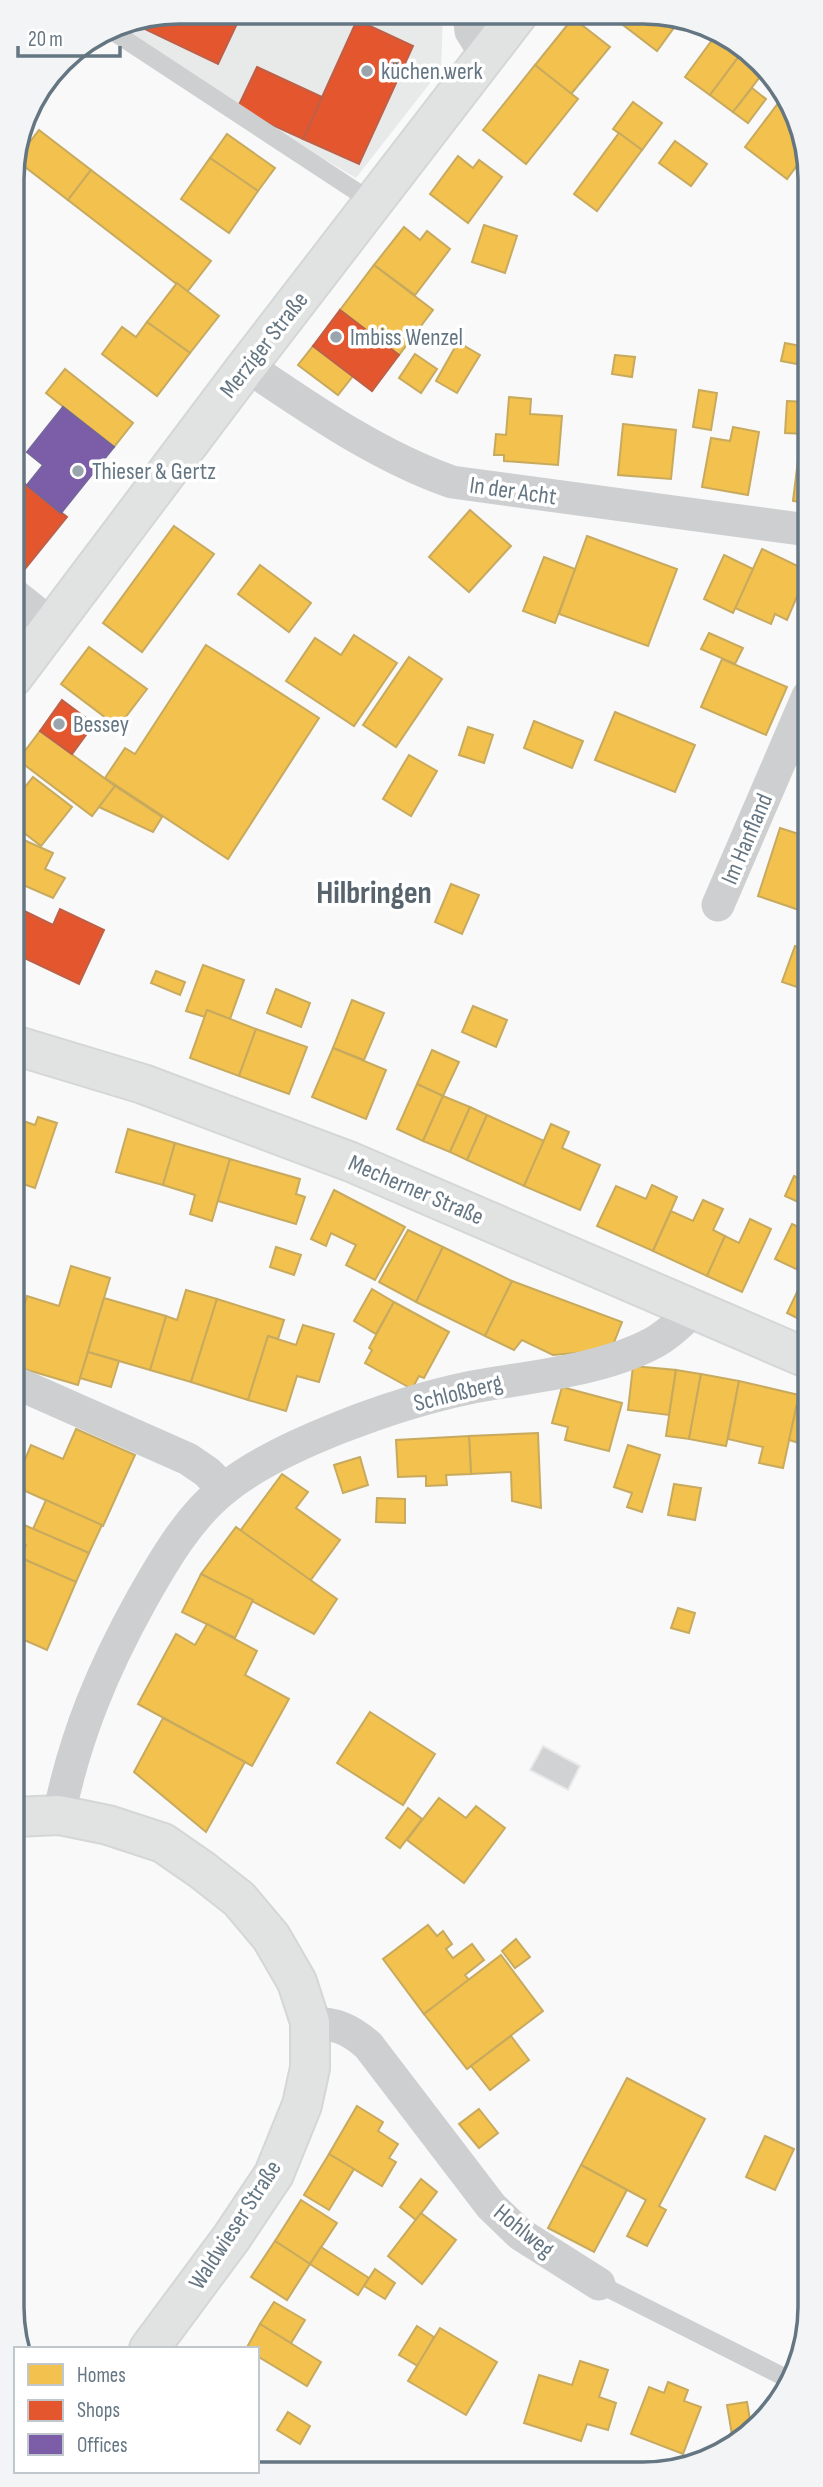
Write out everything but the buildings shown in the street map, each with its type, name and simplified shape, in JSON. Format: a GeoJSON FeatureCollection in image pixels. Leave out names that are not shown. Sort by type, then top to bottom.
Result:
{"type":"FeatureCollection","features":[{"type":"Feature","properties":{"kind":"main road","name":"Merziger Straße"},"geometry":{"type":"LineString","coordinates":[[25,662],[247,366],[511,24]]}},
{"type":"Feature","properties":{"kind":"main road","name":"Mecherner Straße"},"geometry":{"type":"LineString","coordinates":[[25,1048],[144,1084],[351,1162],[798,1354]]}},
{"type":"Feature","properties":{"kind":"main road","name":"Waldwieser Straße"},"geometry":{"type":"LineString","coordinates":[[24,1816],[59,1815],[108,1825],[163,1843],[239,1899],[278,1948],[297,1982],[310,2022],[310,2068],[302,2105],[274,2174],[232,2237],[150,2347]]}},
{"type":"Feature","properties":{"kind":"street"},"geometry":{"type":"LineString","coordinates":[[470,24],[471,31],[486,55]]}},
{"type":"Feature","properties":{"kind":"street","name":"In der Acht"},"geometry":{"type":"LineString","coordinates":[[247,366],[369,444],[416,469],[452,482],[798,529]]}},
{"type":"Feature","properties":{"kind":"street"},"geometry":{"type":"LineString","coordinates":[[25,603],[53,626]]}},
{"type":"Feature","properties":{"kind":"street","name":"Im Hanfland"},"geometry":{"type":"LineString","coordinates":[[718,905],[798,719]]}},
{"type":"Feature","properties":{"kind":"street","name":"Schloßberg"},"geometry":{"type":"LineString","coordinates":[[59,1815],[83,1722],[113,1651],[161,1565],[199,1513],[224,1489],[256,1467],[385,1411],[464,1389],[606,1362],[652,1344],[694,1310]]}},
{"type":"Feature","properties":{"kind":"street"},"geometry":{"type":"LineString","coordinates":[[24,1386],[188,1460],[207,1472],[224,1489]]}},
{"type":"Feature","properties":{"kind":"street","name":"Hohlweg"},"geometry":{"type":"LineString","coordinates":[[310,2022],[350,2030],[368,2045],[491,2206],[520,2234],[599,2284]]}},
{"type":"Feature","properties":{"kind":"lane"},"geometry":{"type":"LineString","coordinates":[[120,36],[374,203]]}},
{"type":"Feature","properties":{"kind":"lane","name":"Hohlweg"},"geometry":{"type":"LineString","coordinates":[[599,2284],[782,2376]]}},
{"type":"Feature","properties":{"kind":"shaded area"},"geometry":{"type":"Polygon","coordinates":[[[443,24],[441,69],[356,178],[117,37],[149,27],[169,25],[443,24]]]}},
{"type":"Feature","properties":{"kind":"place","name":"küchen.werk"},"geometry":{"type":"Point","coordinates":[367,71]}},
{"type":"Feature","properties":{"kind":"place","name":"Imbiss Wenzel"},"geometry":{"type":"Point","coordinates":[336,337]}},
{"type":"Feature","properties":{"kind":"place","name":"Thieser & Gertz"},"geometry":{"type":"Point","coordinates":[78,471]}},
{"type":"Feature","properties":{"kind":"place","name":"Bessey"},"geometry":{"type":"Point","coordinates":[59,724]}},
{"type":"Feature","properties":{"kind":"district","name":"Hilbringen"},"geometry":{"type":"Point","coordinates":[374,893]}}]}
